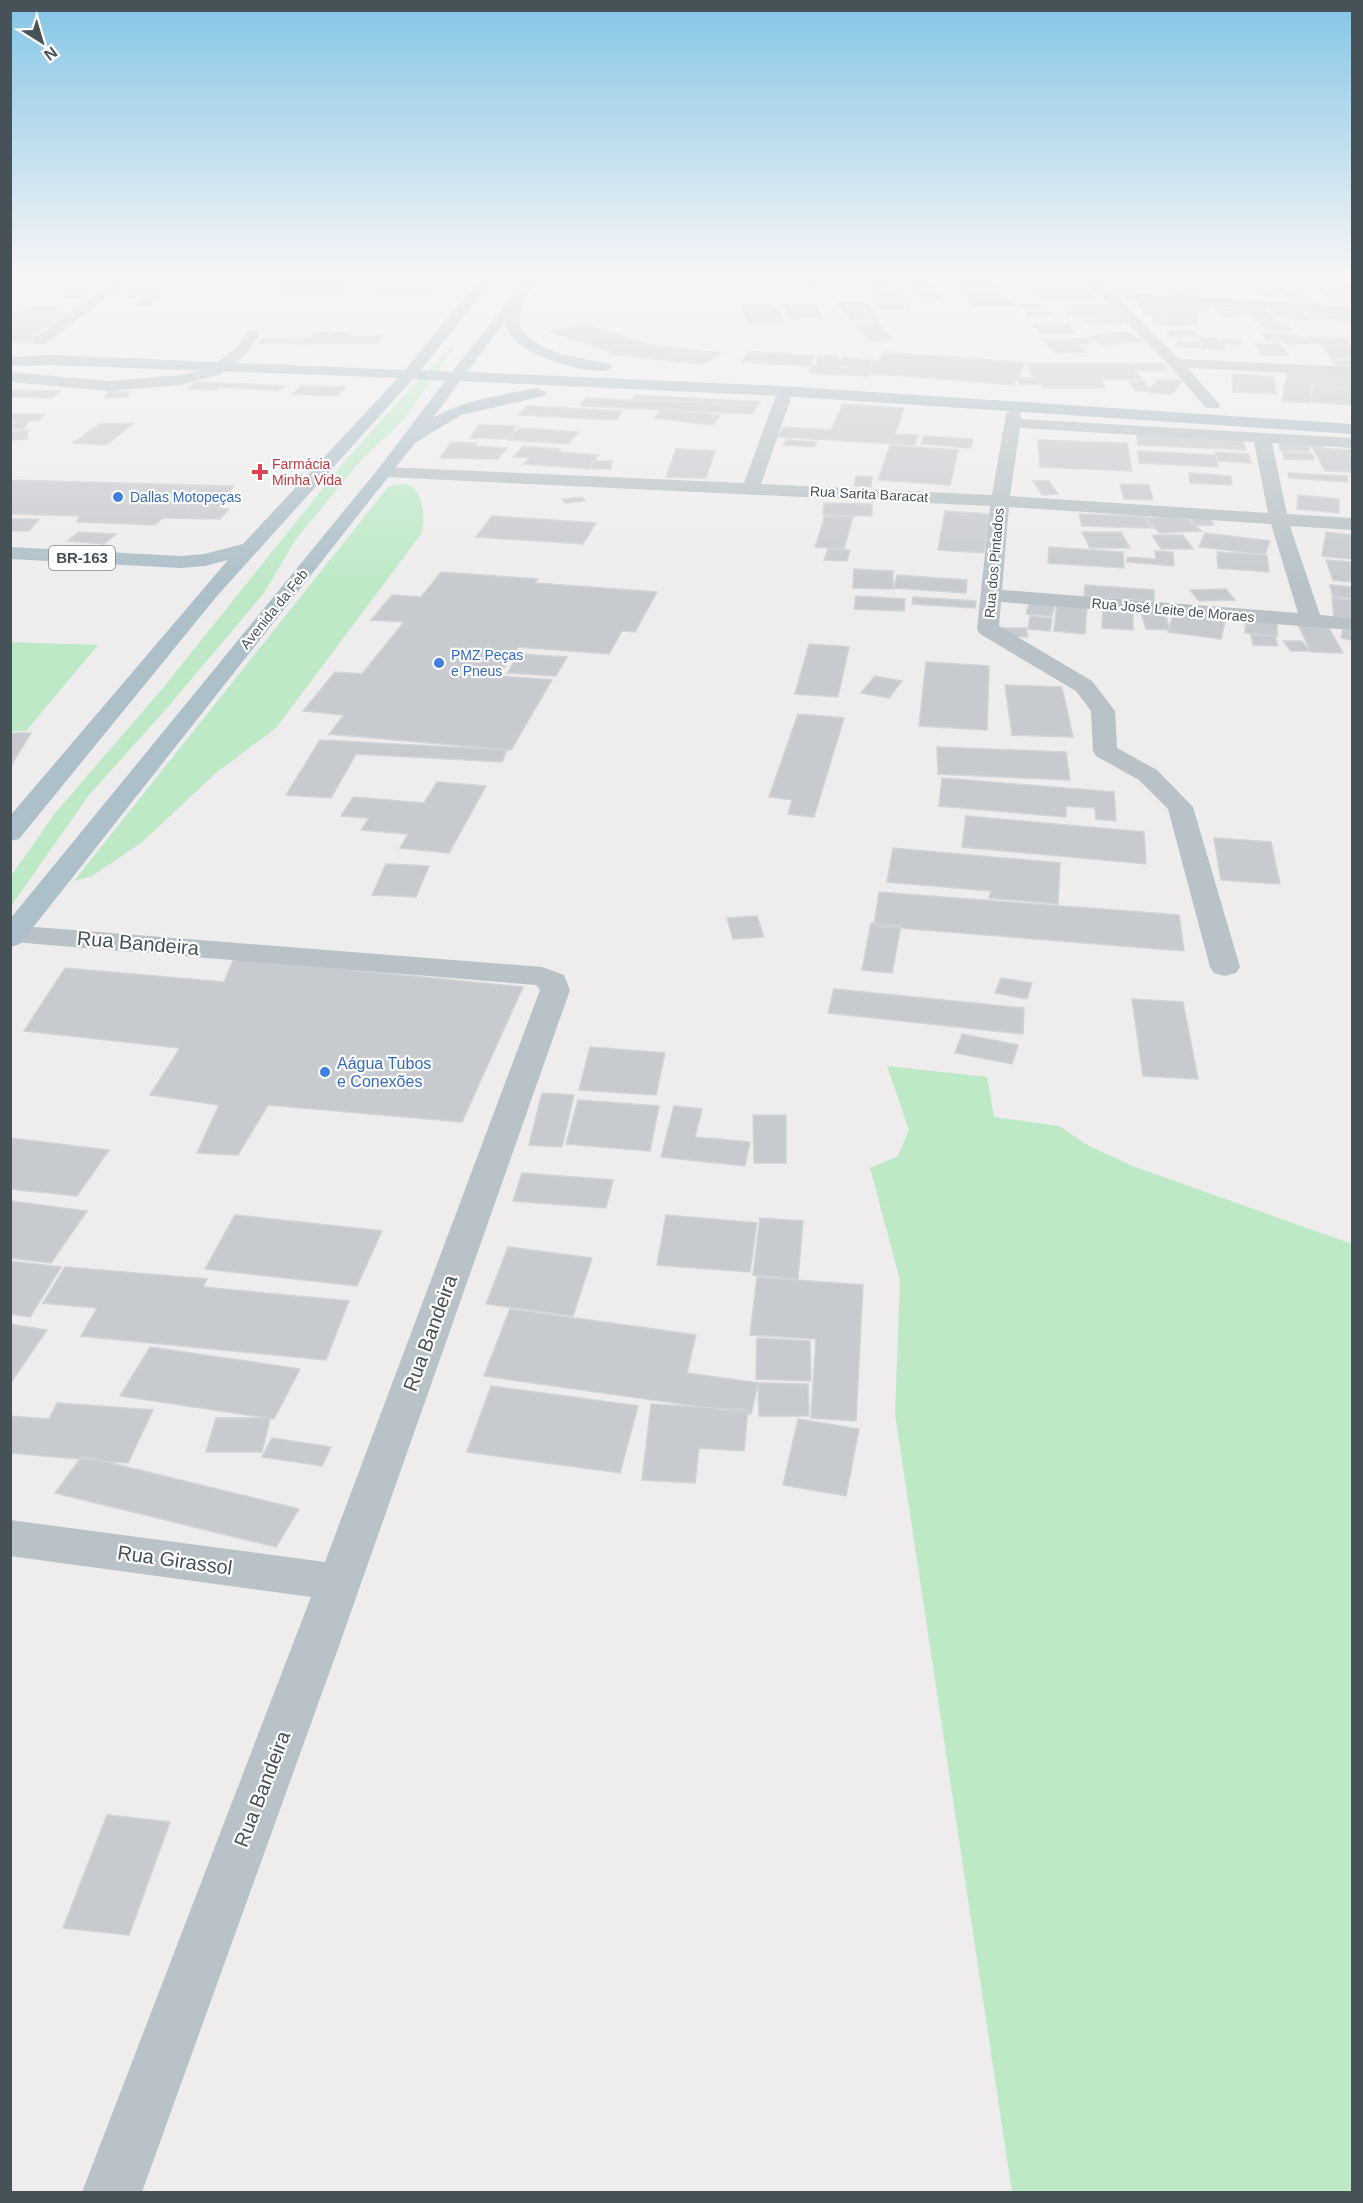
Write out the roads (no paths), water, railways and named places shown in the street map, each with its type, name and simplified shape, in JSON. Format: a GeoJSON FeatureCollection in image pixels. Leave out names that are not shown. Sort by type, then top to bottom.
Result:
{"type":"FeatureCollection","features":[{"type":"Feature","properties":{"kind":"main road"},"geometry":{"type":"LineString","coordinates":[[10,833],[210,592],[404,381]]}},
{"type":"Feature","properties":{"kind":"main road","name":"Avenida da Feb"},"geometry":{"type":"LineString","coordinates":[[12,935],[385,472],[411,439],[449,381]]}},
{"type":"Feature","properties":{"kind":"main road"},"geometry":{"type":"LineString","coordinates":[[439,421],[478,392],[487,381]]}},
{"type":"Feature","properties":{"kind":"main road"},"geometry":{"type":"LineString","coordinates":[[533,381],[543,386],[577,390],[783,398],[1014,418],[1264,429],[1353,430]]}},
{"type":"Feature","properties":{"kind":"main road"},"geometry":{"type":"LineString","coordinates":[[624,381],[1353,418]]}},
{"type":"Feature","properties":{"kind":"main road"},"geometry":{"type":"LineString","coordinates":[[817,381],[1212,405],[1353,418]]}},
{"type":"Feature","properties":{"kind":"main road"},"geometry":{"type":"LineString","coordinates":[[734,386],[1353,430]]}},
{"type":"Feature","properties":{"kind":"main road"},"geometry":{"type":"LineString","coordinates":[[411,439],[455,412],[501,400],[577,390]]}},
{"type":"Feature","properties":{"kind":"main road","name":"BR-163"},"geometry":{"type":"LineString","coordinates":[[10,553],[154,562],[205,560],[250,548]]}},
{"type":"Feature","properties":{"kind":"main road"},"geometry":{"type":"LineString","coordinates":[[154,562],[187,569],[201,575],[209,582],[210,592]]}},
{"type":"Feature","properties":{"kind":"street"},"geometry":{"type":"LineString","coordinates":[[52,381],[109,386],[170,381]]}},
{"type":"Feature","properties":{"kind":"street"},"geometry":{"type":"LineString","coordinates":[[1191,381],[1212,405]]}},
{"type":"Feature","properties":{"kind":"street"},"geometry":{"type":"LineString","coordinates":[[752,488],[783,398]]}},
{"type":"Feature","properties":{"kind":"street"},"geometry":{"type":"LineString","coordinates":[[1014,418],[1353,443]]}},
{"type":"Feature","properties":{"kind":"street","name":"Rua dos Pintados"},"geometry":{"type":"LineString","coordinates":[[1014,418],[1000,501],[988,630],[1084,686],[1103,711],[1105,751],[1148,776],[1180,807],[1225,967]]}},
{"type":"Feature","properties":{"kind":"street"},"geometry":{"type":"LineString","coordinates":[[1262,437],[1279,520],[1311,621]]}},
{"type":"Feature","properties":{"kind":"street","name":"Rua Sarita Baracat"},"geometry":{"type":"LineString","coordinates":[[385,472],[1000,501],[1353,524]]}},
{"type":"Feature","properties":{"kind":"street","name":"Rua José Leite de Moraes"},"geometry":{"type":"LineString","coordinates":[[993,595],[1353,624]]}},
{"type":"Feature","properties":{"kind":"street","name":"Rua Bandeira"},"geometry":{"type":"LineString","coordinates":[[12,935],[542,976],[553,981],[555,990],[339,1582],[112,2193]]}},
{"type":"Feature","properties":{"kind":"street","name":"Rua Girassol"},"geometry":{"type":"LineString","coordinates":[[10,1538],[339,1582]]}},
{"type":"Feature","properties":{"kind":"place","name":"Farmácia Minha Vida"},"geometry":{"type":"Point","coordinates":[260,472]}},
{"type":"Feature","properties":{"kind":"place","name":"Dallas Motopeças"},"geometry":{"type":"Point","coordinates":[118,497]}},
{"type":"Feature","properties":{"kind":"place","name":"PMZ Peças e Pneus"},"geometry":{"type":"Point","coordinates":[439,663]}},
{"type":"Feature","properties":{"kind":"place","name":"Aágua Tubos e Conexões"},"geometry":{"type":"Point","coordinates":[325,1072]}}]}
